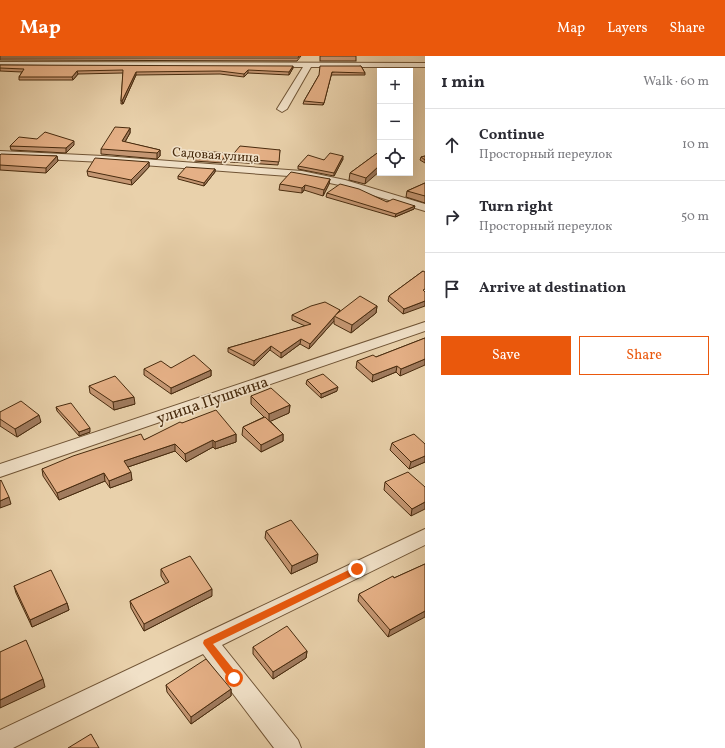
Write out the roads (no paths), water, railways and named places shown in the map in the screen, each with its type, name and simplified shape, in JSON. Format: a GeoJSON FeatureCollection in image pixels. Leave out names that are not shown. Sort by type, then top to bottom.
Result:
{"type":"FeatureCollection","features":[{"type":"Feature","properties":{"kind":"street"},"geometry":{"type":"LineString","coordinates":[[0,64],[425,65]]}},
{"type":"Feature","properties":{"kind":"street"},"geometry":{"type":"LineString","coordinates":[[282,109],[308,65]]}},
{"type":"Feature","properties":{"kind":"street","name":"Садовая улица"},"geometry":{"type":"LineString","coordinates":[[0,154],[103,159],[302,174],[341,182],[425,208]]}},
{"type":"Feature","properties":{"kind":"street"},"geometry":{"type":"LineString","coordinates":[[391,197],[405,192]]}},
{"type":"Feature","properties":{"kind":"street","name":"улица Пушкина"},"geometry":{"type":"LineString","coordinates":[[0,471],[425,326]]}},
{"type":"Feature","properties":{"kind":"street"},"geometry":{"type":"LineString","coordinates":[[0,742],[207,643],[425,536]]}},
{"type":"Feature","properties":{"kind":"street"},"geometry":{"type":"LineString","coordinates":[[207,643],[289,748]]}}]}
